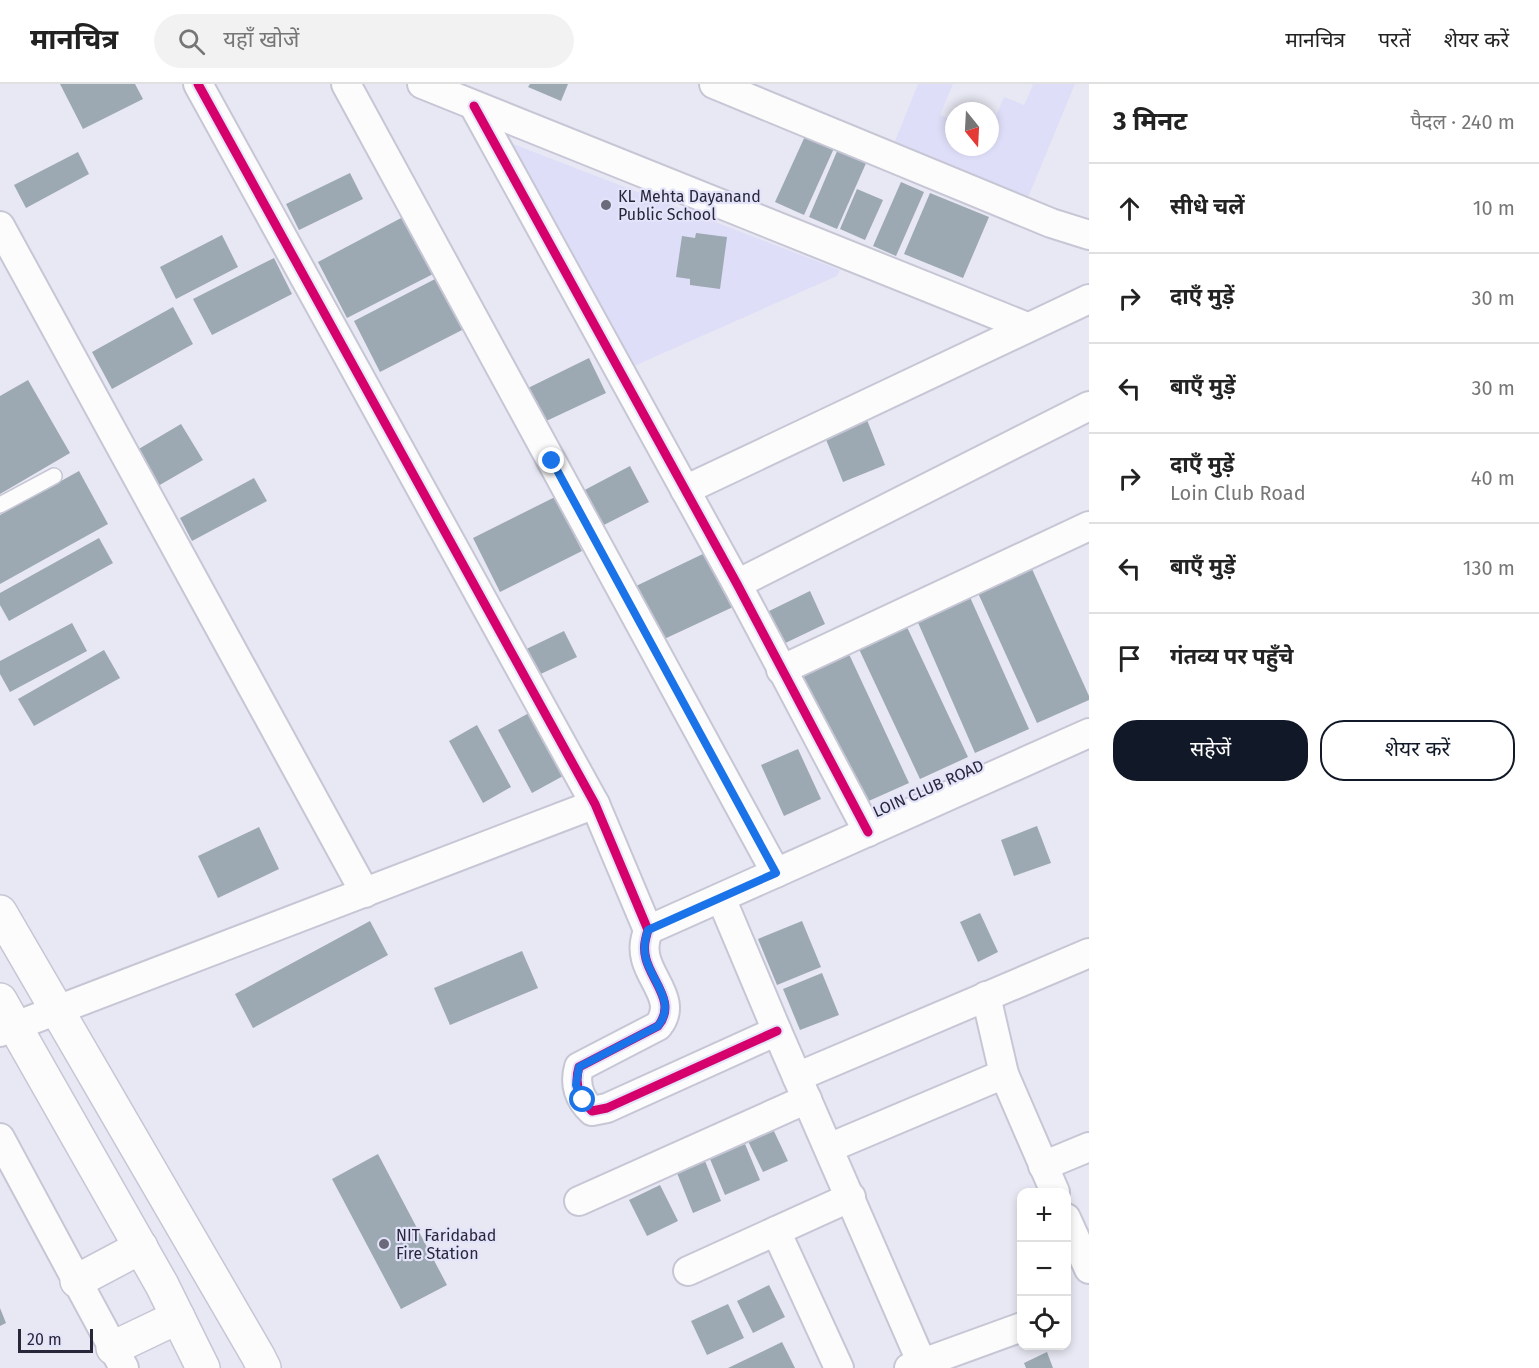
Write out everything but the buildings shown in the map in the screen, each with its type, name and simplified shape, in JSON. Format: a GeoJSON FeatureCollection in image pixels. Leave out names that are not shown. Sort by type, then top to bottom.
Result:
{"type":"FeatureCollection","features":[{"type":"Feature","properties":{"kind":"street"},"geometry":{"type":"LineString","coordinates":[[198,84],[595,804],[648,930],[644,951],[664,999],[666,1009],[664,1019],[658,1026],[579,1067],[576,1085],[583,1100],[592,1111],[607,1108],[777,1031]]}},
{"type":"Feature","properties":{"kind":"street"},"geometry":{"type":"LineString","coordinates":[[346,84],[776,873]]}},
{"type":"Feature","properties":{"kind":"street"},"geometry":{"type":"LineString","coordinates":[[422,84],[1027,327]]}},
{"type":"Feature","properties":{"kind":"street"},"geometry":{"type":"LineString","coordinates":[[714,84],[1051,223],[1089,235]]}},
{"type":"Feature","properties":{"kind":"street"},"geometry":{"type":"LineString","coordinates":[[474,106],[737,584],[868,832]]}},
{"type":"Feature","properties":{"kind":"street"},"geometry":{"type":"LineString","coordinates":[[0,226],[365,893]]}},
{"type":"Feature","properties":{"kind":"street"},"geometry":{"type":"LineString","coordinates":[[684,490],[1089,299]]}},
{"type":"Feature","properties":{"kind":"street"},"geometry":{"type":"LineString","coordinates":[[737,584],[1089,406]]}},
{"type":"Feature","properties":{"kind":"street"},"geometry":{"type":"LineString","coordinates":[[782,670],[1089,526]]}},
{"type":"Feature","properties":{"kind":"street","name":"LOIN CLUB ROAD"},"geometry":{"type":"LineString","coordinates":[[648,930],[1089,733]]}},
{"type":"Feature","properties":{"kind":"street"},"geometry":{"type":"LineString","coordinates":[[8,1030],[595,804]]}},
{"type":"Feature","properties":{"kind":"street"},"geometry":{"type":"LineString","coordinates":[[721,898],[851,1197],[918,1366],[1017,1329]]}},
{"type":"Feature","properties":{"kind":"street"},"geometry":{"type":"LineString","coordinates":[[0,912],[264,1368]]}},
{"type":"Feature","properties":{"kind":"street"},"geometry":{"type":"LineString","coordinates":[[579,1202],[986,996],[1089,953]]}},
{"type":"Feature","properties":{"kind":"street"},"geometry":{"type":"LineString","coordinates":[[986,996],[1004,1074],[1053,1188]]}},
{"type":"Feature","properties":{"kind":"street"},"geometry":{"type":"LineString","coordinates":[[0,1000],[8,1030],[141,1247],[203,1368]]}},
{"type":"Feature","properties":{"kind":"street"},"geometry":{"type":"LineString","coordinates":[[829,1148],[1004,1074]]}},
{"type":"Feature","properties":{"kind":"street"},"geometry":{"type":"LineString","coordinates":[[0,1138],[119,1358],[178,1317]]}},
{"type":"Feature","properties":{"kind":"street"},"geometry":{"type":"LineString","coordinates":[[1043,1166],[1089,1147]]}},
{"type":"Feature","properties":{"kind":"street"},"geometry":{"type":"LineString","coordinates":[[688,1271],[851,1197]]}},
{"type":"Feature","properties":{"kind":"street"},"geometry":{"type":"LineString","coordinates":[[1071,1229],[1089,1269]]}},
{"type":"Feature","properties":{"kind":"street"},"geometry":{"type":"LineString","coordinates":[[776,1231],[839,1368]]}},
{"type":"Feature","properties":{"kind":"street"},"geometry":{"type":"LineString","coordinates":[[78,1281],[141,1247]]}},
{"type":"Feature","properties":{"kind":"lane"},"geometry":{"type":"LineString","coordinates":[[0,505],[54,476]]}},
{"type":"Feature","properties":{"kind":"shaded area"},"geometry":{"type":"Polygon","coordinates":[[[918,84],[953,84],[940,115],[945,117],[945,156],[999,156],[999,109],[1004,97],[1024,105],[1033,85],[1031,84],[1075,84],[1027,200],[893,146],[918,84]]]}},
{"type":"Feature","properties":{"kind":"shaded area","name":"KL Mehta Dayanand Public School"},"geometry":{"type":"Polygon","coordinates":[[[503,140],[840,270],[837,276],[632,367],[503,140]]]}},
{"type":"Feature","properties":{"kind":"cycle path"},"geometry":{"type":"LineString","coordinates":[[198,84],[595,804],[648,930],[645,955],[664,1001],[663,1017],[658,1026],[579,1067],[577,1085],[584,1101],[592,1111],[607,1108],[777,1031]]}},
{"type":"Feature","properties":{"kind":"cycle path"},"geometry":{"type":"LineString","coordinates":[[474,106],[737,584],[868,832]]}},
{"type":"Feature","properties":{"kind":"place","name":"KL Mehta Dayanand Public School"},"geometry":{"type":"Point","coordinates":[606,205]}},
{"type":"Feature","properties":{"kind":"place","name":"NIT Faridabad Fire Station"},"geometry":{"type":"Point","coordinates":[384,1244]}},
{"type":"Feature","properties":{"kind":"route"},"geometry":{"type":"LineString","coordinates":[[552,461],[776,873],[648,930],[644,951],[664,999],[666,1009],[664,1019],[658,1026],[579,1067],[576,1085],[583,1100]]}}]}
